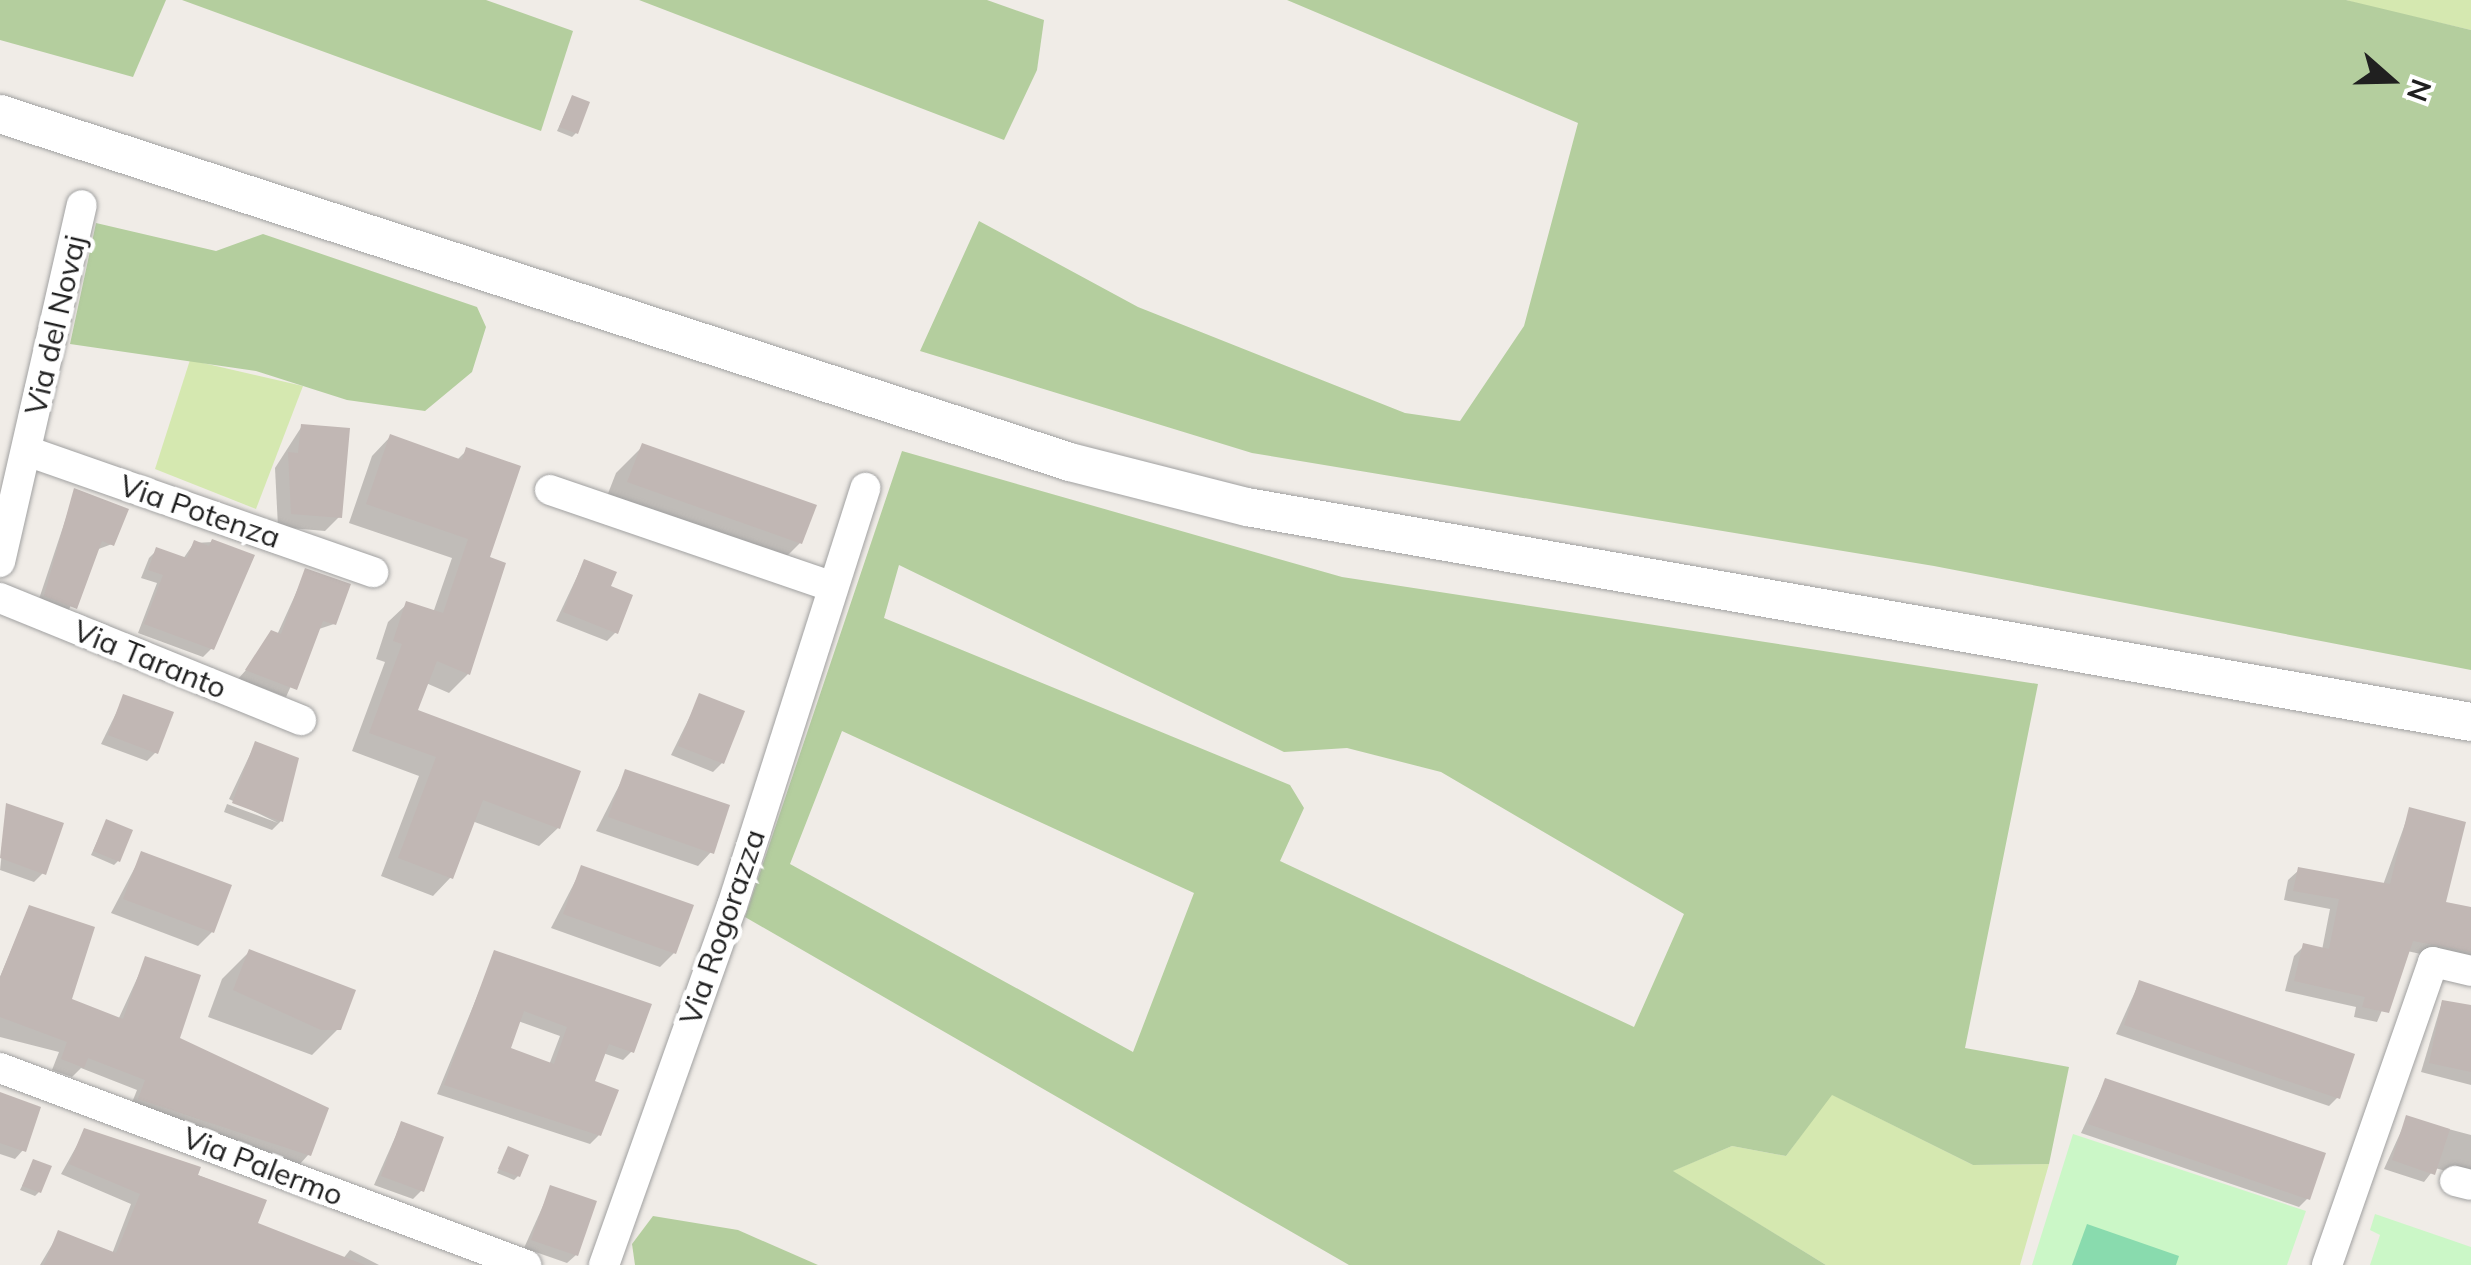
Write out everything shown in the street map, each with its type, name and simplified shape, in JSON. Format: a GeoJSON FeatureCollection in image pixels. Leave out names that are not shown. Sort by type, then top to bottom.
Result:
{"type":"FeatureCollection","features":[{"type":"Feature","properties":{"kind":"street"},"geometry":{"type":"LineString","coordinates":[[0,114],[1070,462],[1247,507],[2471,722]]}},
{"type":"Feature","properties":{"kind":"street","name":"Via del Novaj"},"geometry":{"type":"LineString","coordinates":[[0,562],[82,205]]}},
{"type":"Feature","properties":{"kind":"street","name":"Via Potenza"},"geometry":{"type":"LineString","coordinates":[[27,451],[374,572]]}},
{"type":"Feature","properties":{"kind":"street","name":"Via Rogorazza"},"geometry":{"type":"LineString","coordinates":[[604,1265],[865,488]]}},
{"type":"Feature","properties":{"kind":"street"},"geometry":{"type":"LineString","coordinates":[[550,490],[833,587]]}},
{"type":"Feature","properties":{"kind":"street","name":"Via Taranto"},"geometry":{"type":"LineString","coordinates":[[0,598],[301,720]]}},
{"type":"Feature","properties":{"kind":"street"},"geometry":{"type":"LineString","coordinates":[[2328,1265],[2433,962],[2471,971]]}},
{"type":"Feature","properties":{"kind":"street","name":"Via Palermo"},"geometry":{"type":"LineString","coordinates":[[0,1068],[526,1265]]}},
{"type":"Feature","properties":{"kind":"green space"},"geometry":{"type":"Polygon","coordinates":[[[0,0],[166,0],[133,77],[0,40],[0,0]]]}},
{"type":"Feature","properties":{"kind":"green space"},"geometry":{"type":"Polygon","coordinates":[[[182,0],[486,0],[573,31],[541,131],[182,0]]]}},
{"type":"Feature","properties":{"kind":"green space"},"geometry":{"type":"Polygon","coordinates":[[[639,0],[987,0],[1044,20],[1037,70],[1004,140],[639,0]]]}},
{"type":"Feature","properties":{"kind":"green space"},"geometry":{"type":"Polygon","coordinates":[[[1287,0],[2346,0],[2471,30],[2471,670],[1934,566],[1252,453],[920,351],[979,221],[1138,307],[1405,413],[1460,421],[1524,326],[1578,123],[1287,0]]]}},
{"type":"Feature","properties":{"kind":"green space"},"geometry":{"type":"Polygon","coordinates":[[[2346,0],[2471,0],[2471,30],[2366,6],[2346,0]]]}},
{"type":"Feature","properties":{"kind":"green space"},"geometry":{"type":"Polygon","coordinates":[[[96,223],[216,251],[263,234],[477,307],[486,327],[472,372],[425,411],[347,400],[256,371],[70,344],[96,223]]]}},
{"type":"Feature","properties":{"kind":"green space"},"geometry":{"type":"Polygon","coordinates":[[[190,360],[303,386],[256,509],[155,469],[190,360]]]}},
{"type":"Feature","properties":{"kind":"green space"},"geometry":{"type":"Polygon","coordinates":[[[902,451],[1342,577],[2038,684],[1965,1048],[2069,1067],[2049,1164],[1973,1165],[1832,1095],[1786,1156],[1732,1146],[1673,1171],[1826,1265],[1349,1265],[745,917],[902,451]],[[899,565],[884,618],[1290,785],[1304,808],[1280,861],[1634,1027],[1684,914],[1441,772],[1347,748],[1284,752],[899,565]],[[842,731],[790,864],[1133,1052],[1194,893],[842,731]]]}},
{"type":"Feature","properties":{"kind":"green space"},"geometry":{"type":"Polygon","coordinates":[[[1831,1094],[1973,1165],[2049,1164],[2020,1265],[1826,1265],[1672,1171],[1732,1146],[1786,1156],[1831,1094]]]}},
{"type":"Feature","properties":{"kind":"green space"},"geometry":{"type":"Polygon","coordinates":[[[2073,1134],[2306,1211],[2287,1265],[2032,1265],[2073,1134]]]}},
{"type":"Feature","properties":{"kind":"green space"},"geometry":{"type":"Polygon","coordinates":[[[2375,1214],[2471,1247],[2471,1265],[2370,1265],[2380,1235],[2370,1230],[2375,1214]]]}},
{"type":"Feature","properties":{"kind":"green space"},"geometry":{"type":"Polygon","coordinates":[[[653,1216],[738,1230],[818,1265],[635,1265],[632,1244],[653,1216]]]}},
{"type":"Feature","properties":{"kind":"green space"},"geometry":{"type":"Polygon","coordinates":[[[2087,1224],[2179,1256],[2176,1265],[2072,1265],[2087,1224]]]}},
{"type":"Feature","properties":{"kind":"building"},"geometry":{"type":"Polygon","coordinates":[[[572,95],[590,102],[578,134],[559,127],[572,95]]]}},
{"type":"Feature","properties":{"kind":"building"},"geometry":{"type":"Polygon","coordinates":[[[301,424],[350,428],[342,518],[291,514],[288,452],[298,453],[301,424]]]}},
{"type":"Feature","properties":{"kind":"building"},"geometry":{"type":"Polygon","coordinates":[[[390,434],[462,460],[466,447],[521,466],[490,557],[506,563],[470,675],[437,661],[418,710],[581,771],[560,829],[483,800],[453,879],[398,858],[436,757],[369,733],[402,644],[393,641],[406,601],[443,613],[468,539],[366,504],[390,434]]]}},
{"type":"Feature","properties":{"kind":"building"},"geometry":{"type":"Polygon","coordinates":[[[642,443],[817,505],[802,544],[627,482],[642,443]]]}},
{"type":"Feature","properties":{"kind":"building"},"geometry":{"type":"Polygon","coordinates":[[[74,488],[129,509],[114,546],[102,541],[77,609],[44,596],[74,488]]]}},
{"type":"Feature","properties":{"kind":"building"},"geometry":{"type":"Polygon","coordinates":[[[212,539],[255,555],[214,650],[144,624],[163,575],[148,570],[156,547],[187,558],[194,540],[209,546],[212,539]]]}},
{"type":"Feature","properties":{"kind":"building"},"geometry":{"type":"Polygon","coordinates":[[[584,559],[617,572],[611,586],[633,595],[618,634],[563,612],[584,559]]]}},
{"type":"Feature","properties":{"kind":"building"},"geometry":{"type":"Polygon","coordinates":[[[305,568],[351,584],[336,625],[323,621],[297,690],[245,670],[271,630],[281,634],[305,568]]]}},
{"type":"Feature","properties":{"kind":"building"},"geometry":{"type":"Polygon","coordinates":[[[699,693],[745,711],[724,764],[678,746],[699,693]]]}},
{"type":"Feature","properties":{"kind":"building"},"geometry":{"type":"Polygon","coordinates":[[[123,694],[174,712],[158,754],[108,735],[123,694]]]}},
{"type":"Feature","properties":{"kind":"building"},"geometry":{"type":"Polygon","coordinates":[[[255,741],[299,758],[283,822],[232,803],[255,741]]]}},
{"type":"Feature","properties":{"kind":"building"},"geometry":{"type":"Polygon","coordinates":[[[625,769],[730,805],[714,854],[608,817],[625,769]]]}},
{"type":"Feature","properties":{"kind":"building"},"geometry":{"type":"Polygon","coordinates":[[[6,803],[64,823],[46,875],[0,858],[6,803]]]}},
{"type":"Feature","properties":{"kind":"building"},"geometry":{"type":"Polygon","coordinates":[[[2409,807],[2466,822],[2446,902],[2471,907],[2471,952],[2413,941],[2389,1013],[2362,1007],[2365,997],[2294,981],[2303,943],[2329,949],[2339,899],[2293,891],[2298,867],[2390,884],[2409,807]]]}},
{"type":"Feature","properties":{"kind":"building"},"geometry":{"type":"Polygon","coordinates":[[[106,819],[133,830],[120,862],[93,851],[106,819]]]}},
{"type":"Feature","properties":{"kind":"building"},"geometry":{"type":"Polygon","coordinates":[[[141,851],[232,885],[214,933],[123,899],[141,851]]]}},
{"type":"Feature","properties":{"kind":"building"},"geometry":{"type":"Polygon","coordinates":[[[581,865],[694,905],[676,954],[563,914],[581,865]]]}},
{"type":"Feature","properties":{"kind":"building"},"geometry":{"type":"Polygon","coordinates":[[[29,905],[95,927],[72,999],[123,1019],[145,956],[201,975],[180,1038],[329,1108],[311,1156],[138,1099],[145,1080],[88,1058],[84,1068],[61,1059],[67,1042],[0,1017],[0,977],[29,905]]]}},
{"type":"Feature","properties":{"kind":"building"},"geometry":{"type":"Polygon","coordinates":[[[249,949],[356,990],[341,1030],[321,1030],[233,990],[249,949]]]}},
{"type":"Feature","properties":{"kind":"building"},"geometry":{"type":"Polygon","coordinates":[[[494,950],[652,1004],[634,1053],[609,1044],[595,1081],[619,1090],[601,1136],[444,1085],[494,950]],[[524,1011],[511,1048],[554,1064],[567,1027],[524,1011]]]}},
{"type":"Feature","properties":{"kind":"building"},"geometry":{"type":"Polygon","coordinates":[[[2139,980],[2355,1054],[2340,1099],[2124,1025],[2139,980]]]}},
{"type":"Feature","properties":{"kind":"building"},"geometry":{"type":"Polygon","coordinates":[[[2442,1000],[2471,1005],[2471,1072],[2429,1063],[2442,1000]]]}},
{"type":"Feature","properties":{"kind":"building"},"geometry":{"type":"Polygon","coordinates":[[[2105,1078],[2326,1153],[2310,1200],[2088,1124],[2105,1078]]]}},
{"type":"Feature","properties":{"kind":"building"},"geometry":{"type":"Polygon","coordinates":[[[0,1092],[41,1107],[26,1152],[0,1143],[0,1092]]]}},
{"type":"Feature","properties":{"kind":"building"},"geometry":{"type":"Polygon","coordinates":[[[2406,1115],[2450,1129],[2435,1175],[2392,1160],[2406,1115]]]}},
{"type":"Feature","properties":{"kind":"building"},"geometry":{"type":"Polygon","coordinates":[[[401,1121],[444,1137],[424,1192],[381,1176],[401,1121]]]}},
{"type":"Feature","properties":{"kind":"building"},"geometry":{"type":"Polygon","coordinates":[[[84,1128],[201,1167],[198,1175],[267,1200],[258,1223],[365,1265],[44,1265],[58,1230],[116,1253],[140,1194],[69,1164],[84,1128]]]}},
{"type":"Feature","properties":{"kind":"building"},"geometry":{"type":"Polygon","coordinates":[[[508,1146],[529,1155],[520,1177],[498,1169],[508,1146]]]}},
{"type":"Feature","properties":{"kind":"building"},"geometry":{"type":"Polygon","coordinates":[[[33,1159],[52,1166],[41,1193],[22,1186],[33,1159]]]}},
{"type":"Feature","properties":{"kind":"building"},"geometry":{"type":"Polygon","coordinates":[[[550,1185],[597,1201],[578,1256],[531,1240],[550,1185]]]}}]}
